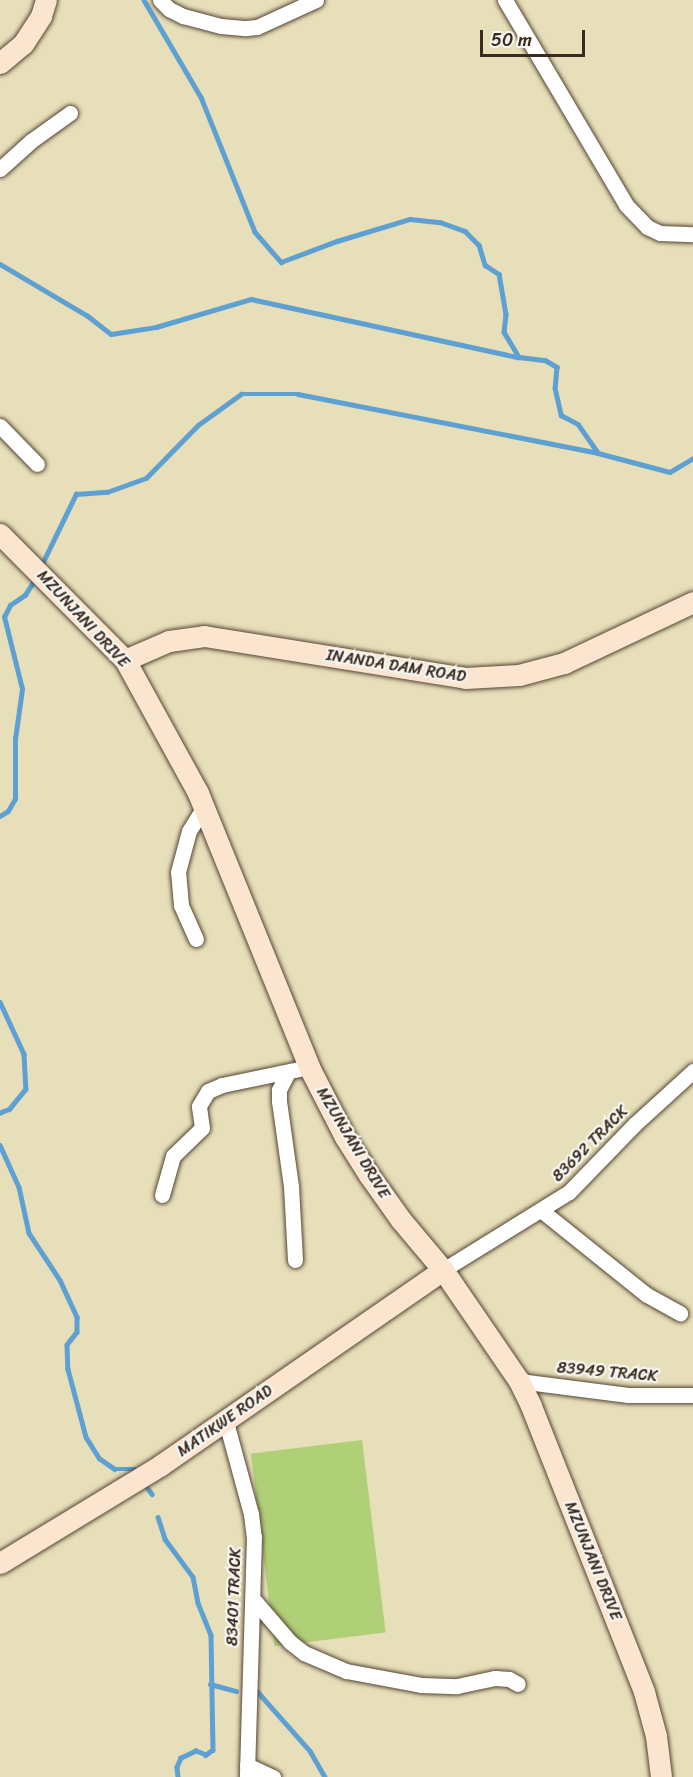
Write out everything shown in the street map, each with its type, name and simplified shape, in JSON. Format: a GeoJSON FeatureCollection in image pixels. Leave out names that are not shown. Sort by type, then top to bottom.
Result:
{"type":"FeatureCollection","features":[{"type":"Feature","properties":{"kind":"main road"},"geometry":{"type":"LineString","coordinates":[[0,63],[23,44],[41,16],[46,0]]}},
{"type":"Feature","properties":{"kind":"main road","name":"MZUNJANI DRIVE"},"geometry":{"type":"LineString","coordinates":[[1,535],[125,660],[204,807],[309,1067],[345,1137],[401,1220],[443,1270],[519,1381],[531,1406],[644,1692],[656,1736],[661,1777]]}},
{"type":"Feature","properties":{"kind":"main road","name":"INANDA DAM ROAD"},"geometry":{"type":"LineString","coordinates":[[125,660],[169,641],[204,636],[465,678],[519,675],[564,663],[691,607]]}},
{"type":"Feature","properties":{"kind":"main road","name":"MATIKWE ROAD"},"geometry":{"type":"LineString","coordinates":[[0,1563],[161,1465],[443,1270]]}},
{"type":"Feature","properties":{"kind":"street"},"geometry":{"type":"LineString","coordinates":[[160,0],[169,9],[183,16],[221,26],[246,28],[257,27],[316,0]]}},
{"type":"Feature","properties":{"kind":"street"},"geometry":{"type":"LineString","coordinates":[[505,0],[626,205],[647,227],[660,233],[693,234]]}},
{"type":"Feature","properties":{"kind":"street"},"geometry":{"type":"LineString","coordinates":[[0,169],[31,141],[70,113]]}},
{"type":"Feature","properties":{"kind":"street"},"geometry":{"type":"LineString","coordinates":[[0,426],[37,464]]}},
{"type":"Feature","properties":{"kind":"street"},"geometry":{"type":"LineString","coordinates":[[196,939],[181,905],[178,872],[189,831],[204,807]]}},
{"type":"Feature","properties":{"kind":"street"},"geometry":{"type":"LineString","coordinates":[[162,1195],[173,1156],[202,1128],[199,1106],[204,1094],[222,1085],[287,1074],[309,1067]]}},
{"type":"Feature","properties":{"kind":"street","name":"83692 TRACK"},"geometry":{"type":"LineString","coordinates":[[443,1270],[496,1235],[542,1211],[569,1192],[635,1124],[693,1071]]}},
{"type":"Feature","properties":{"kind":"street"},"geometry":{"type":"LineString","coordinates":[[287,1074],[279,1090],[279,1101],[291,1186],[294,1260]]}},
{"type":"Feature","properties":{"kind":"street"},"geometry":{"type":"LineString","coordinates":[[542,1211],[647,1295],[680,1313]]}},
{"type":"Feature","properties":{"kind":"street","name":"83949 TRACK"},"geometry":{"type":"LineString","coordinates":[[519,1381],[628,1395],[693,1395]]}},
{"type":"Feature","properties":{"kind":"street","name":"83401 TRACK"},"geometry":{"type":"LineString","coordinates":[[226,1422],[251,1514],[254,1538],[247,1771]]}},
{"type":"Feature","properties":{"kind":"street"},"geometry":{"type":"LineString","coordinates":[[253,1599],[290,1642],[304,1653],[346,1671],[421,1685],[457,1686],[495,1677],[509,1679],[518,1684]]}},
{"type":"Feature","properties":{"kind":"street"},"geometry":{"type":"LineString","coordinates":[[247,1771],[273,1777]]}},
{"type":"Feature","properties":{"kind":"green space"},"geometry":{"type":"Polygon","coordinates":[[[362,1440],[386,1633],[274,1646],[251,1454],[362,1440]]]}},
{"type":"Feature","properties":{"kind":"waterway"},"geometry":{"type":"LineString","coordinates":[[144,0],[201,97],[255,232],[281,262],[337,241],[410,219],[440,222],[465,231],[479,245],[485,265],[499,274],[506,314],[504,332],[519,357],[545,360],[557,367],[555,388],[561,415],[578,424],[598,453],[670,472],[693,458]]}},
{"type":"Feature","properties":{"kind":"waterway"},"geometry":{"type":"LineString","coordinates":[[0,264],[88,316],[111,334],[156,327],[251,299],[518,357]]}},
{"type":"Feature","properties":{"kind":"waterway"},"geometry":{"type":"LineString","coordinates":[[41,566],[76,494],[107,492],[146,478],[198,425],[241,394],[298,394],[598,453]]}},
{"type":"Feature","properties":{"kind":"waterway"},"geometry":{"type":"LineString","coordinates":[[0,816],[8,811],[15,799],[15,739],[22,689],[4,617],[10,605],[25,595],[35,579]]}},
{"type":"Feature","properties":{"kind":"waterway"},"geometry":{"type":"LineString","coordinates":[[0,1002],[24,1054],[26,1089],[10,1109],[0,1113]]}},
{"type":"Feature","properties":{"kind":"waterway"},"geometry":{"type":"LineString","coordinates":[[0,1145],[19,1187],[29,1233],[60,1280],[77,1317],[77,1332],[67,1345],[68,1369],[86,1437],[99,1458],[115,1469],[134,1469],[136,1473]]}},
{"type":"Feature","properties":{"kind":"waterway"},"geometry":{"type":"LineString","coordinates":[[143,1482],[152,1494]]}},
{"type":"Feature","properties":{"kind":"waterway"},"geometry":{"type":"LineString","coordinates":[[158,1517],[165,1539],[193,1577],[198,1603],[211,1636],[213,1750],[206,1755],[196,1751],[181,1758],[177,1767],[178,1777]]}},
{"type":"Feature","properties":{"kind":"waterway"},"geometry":{"type":"LineString","coordinates":[[210,1684],[236,1691]]}},
{"type":"Feature","properties":{"kind":"waterway"},"geometry":{"type":"LineString","coordinates":[[257,1691],[310,1751],[325,1777]]}}]}
